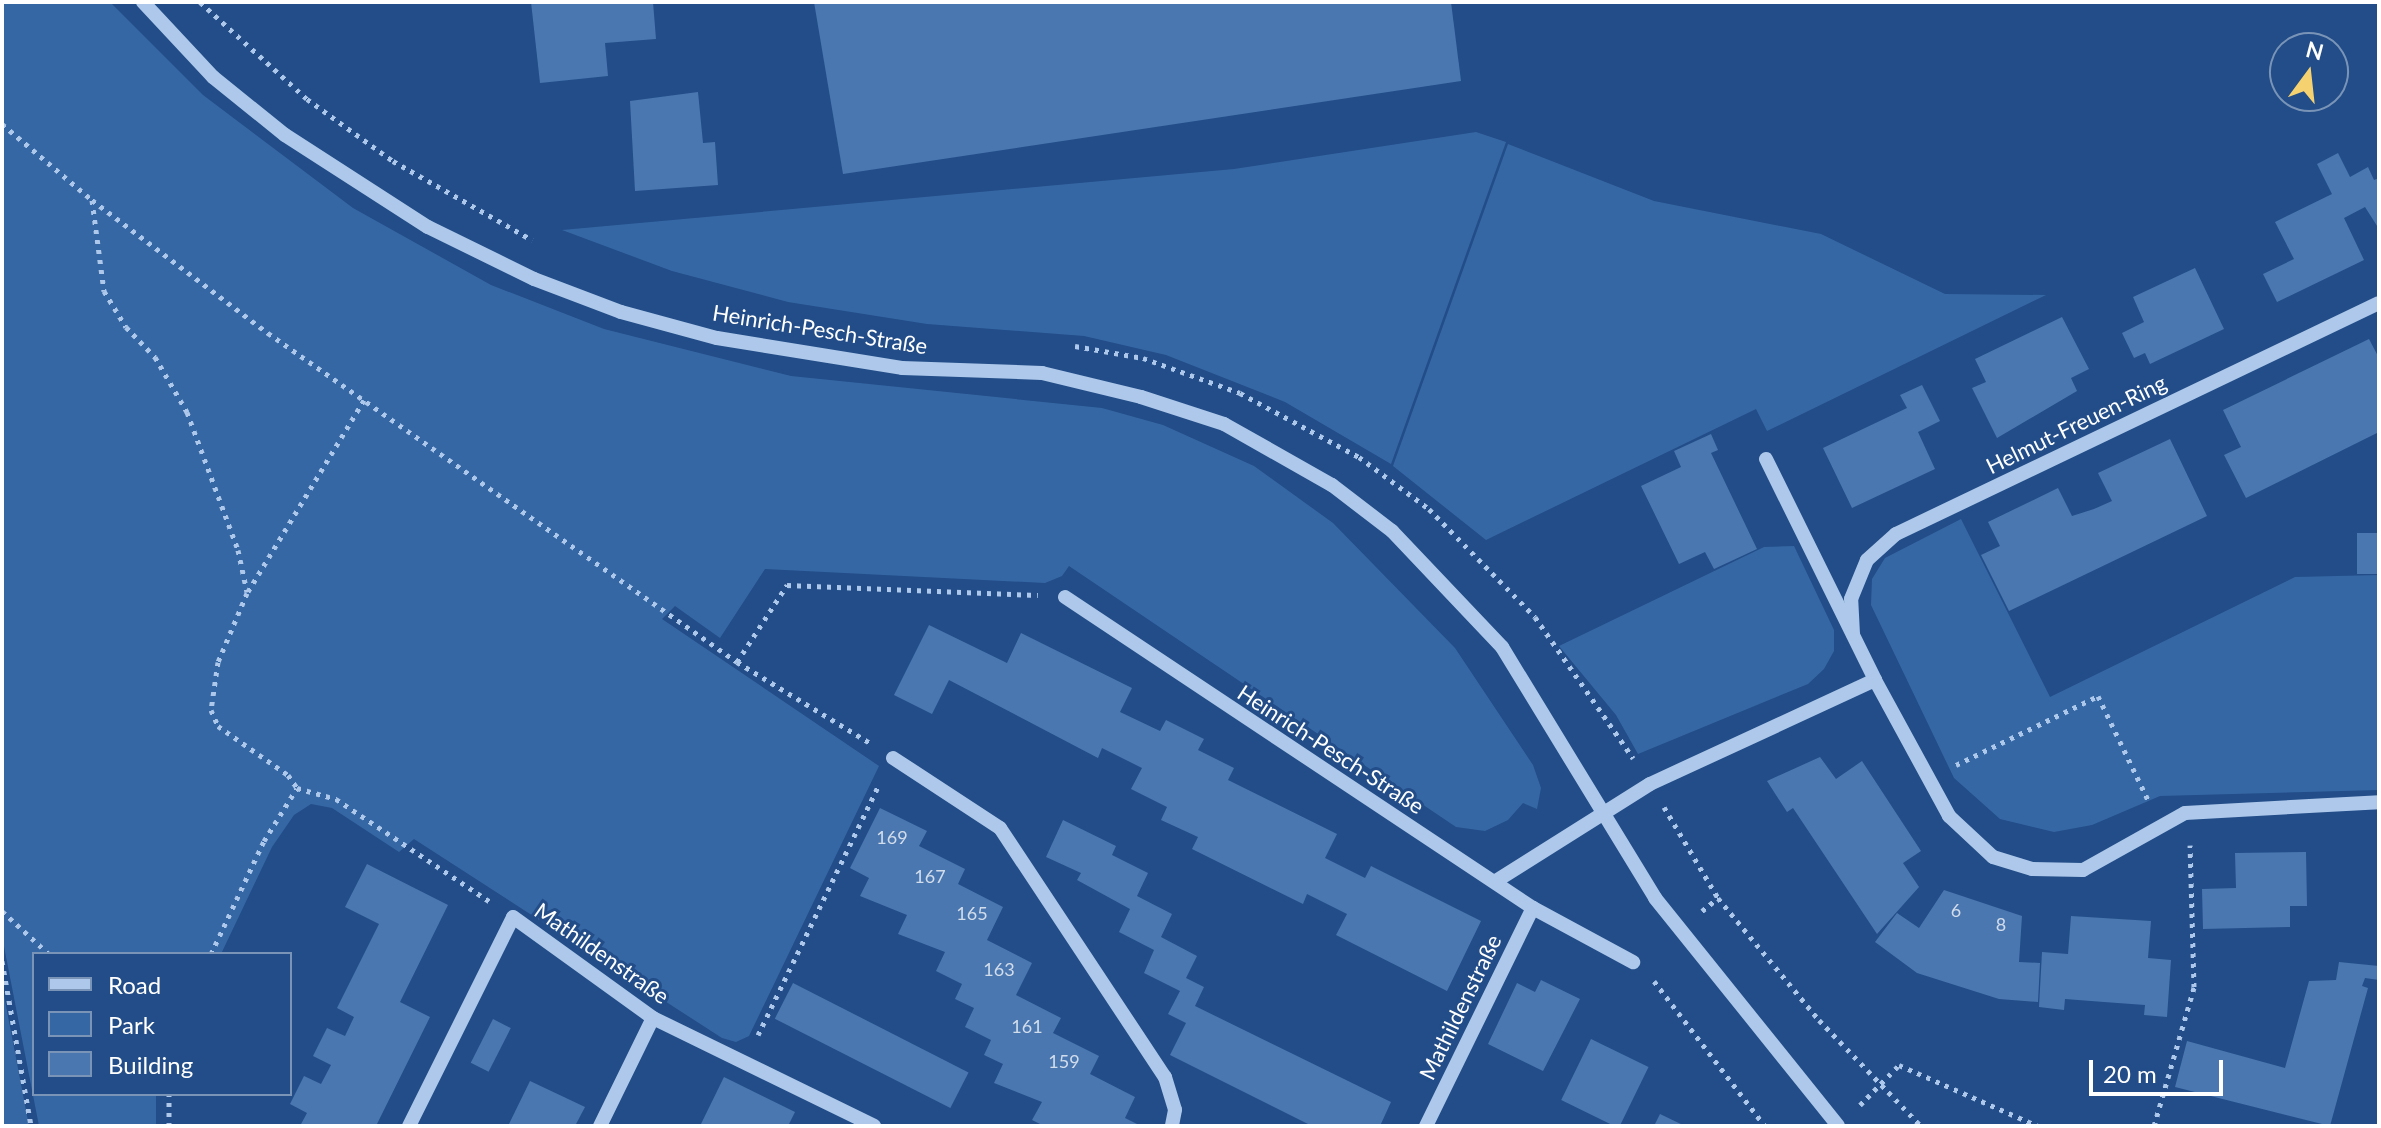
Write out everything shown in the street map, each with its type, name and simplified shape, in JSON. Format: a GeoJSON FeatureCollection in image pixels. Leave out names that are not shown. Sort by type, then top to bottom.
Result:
{"type":"FeatureCollection","features":[{"type":"Feature","properties":{"kind":"street","name":"Heinrich-Pesch-Straße"},"geometry":{"type":"LineString","coordinates":[[143,2],[213,77],[285,135],[428,227],[534,279],[621,312],[717,338],[902,368],[1042,373],[1141,397],[1238,432],[1332,485],[1434,571],[1502,647],[1655,898],[1838,1126]]}},
{"type":"Feature","properties":{"kind":"street","name":"Helmut-Freuen-Ring"},"geometry":{"type":"LineString","coordinates":[[1853,634],[1851,599],[1867,560],[1896,534],[2379,303]]}},
{"type":"Feature","properties":{"kind":"street","name":"Helmut-Freuen-Ring"},"geometry":{"type":"LineString","coordinates":[[1766,459],[1875,680],[1949,816],[1993,857],[2032,869],[2083,870],[2185,813],[2379,802]]}},
{"type":"Feature","properties":{"kind":"street","name":"Heinrich-Pesch-Straße"},"geometry":{"type":"LineString","coordinates":[[1065,597],[1533,908],[1633,962]]}},
{"type":"Feature","properties":{"kind":"street"},"geometry":{"type":"LineString","coordinates":[[1496,881],[1601,812],[1650,784],[1875,680]]}},
{"type":"Feature","properties":{"kind":"street"},"geometry":{"type":"LineString","coordinates":[[893,758],[1000,828],[1165,1077],[1175,1110],[1172,1126]]}},
{"type":"Feature","properties":{"kind":"street","name":"Mathildenstraße"},"geometry":{"type":"LineString","coordinates":[[1426,1126],[1533,908]]}},
{"type":"Feature","properties":{"kind":"street","name":"Mathildenstraße"},"geometry":{"type":"LineString","coordinates":[[409,1126],[513,917],[653,1018],[874,1126]]}},
{"type":"Feature","properties":{"kind":"street"},"geometry":{"type":"LineString","coordinates":[[600,1126],[653,1018]]}},
{"type":"Feature","properties":{"kind":"path"},"geometry":{"type":"LineString","coordinates":[[200,2],[307,99],[381,152],[542,246]]}},
{"type":"Feature","properties":{"kind":"path"},"geometry":{"type":"LineString","coordinates":[[2,124],[92,200],[364,400],[737,662],[893,758],[744,1062]]}},
{"type":"Feature","properties":{"kind":"path"},"geometry":{"type":"LineString","coordinates":[[92,200],[104,291],[126,327],[155,357],[187,412],[238,550],[247,593]]}},
{"type":"Feature","properties":{"kind":"path"},"geometry":{"type":"LineString","coordinates":[[1059,344],[1143,358],[1240,393],[1359,457],[1418,500],[1535,617],[1650,784],[1718,898],[1819,1020],[1921,1126]]}},
{"type":"Feature","properties":{"kind":"path"},"geometry":{"type":"LineString","coordinates":[[364,400],[247,593],[218,662],[211,710],[218,726],[281,769],[297,788],[336,799],[513,917]]}},
{"type":"Feature","properties":{"kind":"path"},"geometry":{"type":"LineString","coordinates":[[737,662],[787,585],[1065,597]]}},
{"type":"Feature","properties":{"kind":"path"},"geometry":{"type":"LineString","coordinates":[[1928,778],[2098,696],[2161,827]]}},
{"type":"Feature","properties":{"kind":"path"},"geometry":{"type":"LineString","coordinates":[[212,952],[264,841],[297,788]]}},
{"type":"Feature","properties":{"kind":"path"},"geometry":{"type":"LineString","coordinates":[[2154,1126],[2194,987],[2185,813]]}},
{"type":"Feature","properties":{"kind":"path"},"geometry":{"type":"LineString","coordinates":[[2,911],[47,952]]}},
{"type":"Feature","properties":{"kind":"path"},"geometry":{"type":"LineString","coordinates":[[2,961],[31,1126]]}},
{"type":"Feature","properties":{"kind":"path"},"geometry":{"type":"LineString","coordinates":[[1633,962],[1656,983],[1765,1126]]}},
{"type":"Feature","properties":{"kind":"path"},"geometry":{"type":"LineString","coordinates":[[1850,1115],[1899,1065],[2038,1126]]}},
{"type":"Feature","properties":{"kind":"path"},"geometry":{"type":"LineString","coordinates":[[169,1096],[169,1126]]}},
{"type":"Feature","properties":{"kind":"green space"},"geometry":{"type":"Polygon","coordinates":[[[2,2],[110,2],[203,95],[353,208],[491,285],[604,329],[791,376],[1102,408],[1163,425],[1254,466],[1333,523],[1455,648],[1533,765],[1541,788],[1537,809],[1523,803],[1508,820],[1485,831],[1456,827],[1069,566],[1062,576],[1045,583],[765,569],[720,638],[675,606],[662,619],[879,766],[749,1036],[736,1042],[722,1038],[414,839],[399,852],[332,808],[311,804],[294,815],[272,847],[222,952],[32,952],[32,1090],[2,936],[2,2]]]}},
{"type":"Feature","properties":{"kind":"green space"},"geometry":{"type":"Polygon","coordinates":[[[1476,132],[1506,142],[1391,464],[1285,402],[1166,355],[1084,336],[927,324],[788,302],[672,271],[562,230],[1234,169],[1476,132]]]}},
{"type":"Feature","properties":{"kind":"green space"},"geometry":{"type":"Polygon","coordinates":[[[1508,144],[1654,201],[1821,234],[1945,294],[2046,295],[1767,431],[1756,409],[1486,540],[1393,466],[1508,144]]]}},
{"type":"Feature","properties":{"kind":"green space"},"geometry":{"type":"Polygon","coordinates":[[[1961,519],[2050,697],[2295,577],[2379,575],[2379,790],[2160,796],[2092,825],[2054,832],[2000,819],[1954,778],[1871,605],[1872,579],[1885,558],[1961,519]]]}},
{"type":"Feature","properties":{"kind":"green space"},"geometry":{"type":"Polygon","coordinates":[[[1794,546],[1834,630],[1834,651],[1824,669],[1808,684],[1638,754],[1616,715],[1559,646],[1764,547],[1794,546]]]}},
{"type":"Feature","properties":{"kind":"green space"},"geometry":{"type":"Polygon","coordinates":[[[2,985],[29,1126],[2,1126],[2,985]]]}},
{"type":"Feature","properties":{"kind":"green space"},"geometry":{"type":"Polygon","coordinates":[[[33,1096],[156,1096],[156,1126],[39,1126],[33,1096]]]}},
{"type":"Feature","properties":{"kind":"building"},"geometry":{"type":"Polygon","coordinates":[[[531,2],[653,2],[656,39],[605,43],[608,76],[540,83],[531,2]]]}},
{"type":"Feature","properties":{"kind":"building"},"geometry":{"type":"Polygon","coordinates":[[[814,2],[1451,2],[1461,81],[843,174],[814,2]]]}},
{"type":"Feature","properties":{"kind":"building"},"geometry":{"type":"Polygon","coordinates":[[[698,92],[703,143],[715,142],[718,185],[635,191],[630,101],[698,92]]]}},
{"type":"Feature","properties":{"kind":"building"},"geometry":{"type":"Polygon","coordinates":[[[2338,153],[2350,177],[2368,167],[2374,180],[2379,178],[2379,229],[2365,207],[2344,218],[2364,260],[2277,302],[2263,274],[2294,259],[2275,222],[2332,194],[2317,164],[2338,153]]]}},
{"type":"Feature","properties":{"kind":"building"},"geometry":{"type":"Polygon","coordinates":[[[2195,268],[2224,329],[2150,364],[2145,353],[2134,358],[2122,333],[2144,322],[2133,297],[2195,268]]]}},
{"type":"Feature","properties":{"kind":"building"},"geometry":{"type":"Polygon","coordinates":[[[2062,317],[2089,369],[2071,378],[2077,391],[1997,438],[1972,388],[1986,382],[1975,359],[2062,317]]]}},
{"type":"Feature","properties":{"kind":"building"},"geometry":{"type":"Polygon","coordinates":[[[2369,339],[2379,358],[2379,432],[2246,498],[2224,455],[2241,447],[2223,410],[2369,339]]]}},
{"type":"Feature","properties":{"kind":"building"},"geometry":{"type":"Polygon","coordinates":[[[1922,385],[1940,421],[1918,432],[1935,469],[1852,508],[1823,448],[1907,408],[1900,395],[1922,385]]]}},
{"type":"Feature","properties":{"kind":"building"},"geometry":{"type":"Polygon","coordinates":[[[1711,434],[1718,450],[1711,453],[1757,549],[1714,569],[1705,552],[1679,564],[1641,486],[1681,467],[1674,451],[1711,434]]]}},
{"type":"Feature","properties":{"kind":"building"},"geometry":{"type":"Polygon","coordinates":[[[2170,439],[2207,516],[2009,611],[1981,555],[2000,546],[1988,522],[2058,488],[2072,516],[2112,501],[2098,473],[2170,439]]]}},
{"type":"Feature","properties":{"kind":"building"},"geometry":{"type":"Polygon","coordinates":[[[2357,533],[2379,533],[2379,574],[2357,574],[2357,533]]]}},
{"type":"Feature","properties":{"kind":"building"},"geometry":{"type":"Polygon","coordinates":[[[929,625],[1007,663],[1021,633],[1132,688],[1120,712],[1160,731],[1166,720],[1204,739],[1198,750],[1234,768],[1228,780],[1337,834],[1325,858],[1365,878],[1371,866],[1481,921],[1447,991],[1336,935],[1347,914],[1307,894],[1303,904],[1192,849],[1198,837],[1161,820],[1167,807],[1131,789],[1142,768],[1102,748],[1098,758],[949,680],[932,714],[894,695],[929,625]]]}},
{"type":"Feature","properties":{"kind":"building"},"geometry":{"type":"Polygon","coordinates":[[[1820,757],[1836,779],[1862,761],[1921,851],[1903,863],[1919,887],[1877,934],[1793,808],[1787,812],[1767,781],[1820,757]]]}},
{"type":"Feature","properties":{"kind":"building"},"geometry":{"type":"Polygon","coordinates":[[[880,808],[927,831],[919,846],[965,869],[958,884],[1003,907],[987,940],[1032,963],[1016,995],[1061,1018],[1053,1033],[1099,1056],[1090,1074],[1135,1097],[1125,1118],[1141,1126],[1044,1126],[1032,1120],[1042,1102],[994,1083],[1003,1064],[984,1055],[991,1040],[965,1027],[974,1008],[955,999],[962,984],[936,971],[945,952],[898,934],[907,915],[860,896],[869,878],[850,868],[880,808]]]}},
{"type":"Feature","properties":{"kind":"building"},"geometry":{"type":"Polygon","coordinates":[[[1063,820],[1116,846],[1112,855],[1148,873],[1137,896],[1172,914],[1161,937],[1197,956],[1186,978],[1204,987],[1195,1006],[1391,1102],[1380,1126],[1312,1126],[1170,1055],[1186,1023],[1168,1014],[1180,991],[1144,973],[1154,950],[1119,932],[1130,909],[1077,880],[1081,873],[1046,857],[1063,820]]]}},
{"type":"Feature","properties":{"kind":"building"},"geometry":{"type":"Polygon","coordinates":[[[2306,852],[2307,906],[2290,906],[2290,927],[2203,929],[2202,889],[2236,888],[2235,853],[2306,852]]]}},
{"type":"Feature","properties":{"kind":"building"},"geometry":{"type":"Polygon","coordinates":[[[367,864],[448,905],[400,1002],[430,1017],[376,1126],[300,1126],[307,1113],[290,1104],[304,1076],[321,1084],[331,1065],[313,1056],[327,1028],[345,1036],[354,1017],[337,1008],[379,924],[345,907],[367,864]]]}},
{"type":"Feature","properties":{"kind":"building"},"geometry":{"type":"Polygon","coordinates":[[[1944,890],[2022,916],[2019,962],[2040,963],[2038,1002],[1999,999],[1917,973],[1875,942],[1897,913],[1919,928],[1944,890]]]}},
{"type":"Feature","properties":{"kind":"building"},"geometry":{"type":"Polygon","coordinates":[[[2071,916],[2151,921],[2148,958],[2171,960],[2167,1017],[2144,1015],[2145,1005],[2065,999],[2064,1010],[2039,1007],[2042,952],[2068,954],[2071,916]]]}},
{"type":"Feature","properties":{"kind":"building"},"geometry":{"type":"Polygon","coordinates":[[[2339,962],[2379,966],[2379,980],[2365,978],[2362,986],[2368,988],[2330,1126],[2175,1087],[2187,1041],[2285,1068],[2309,981],[2336,980],[2339,962]]]}},
{"type":"Feature","properties":{"kind":"building"},"geometry":{"type":"Polygon","coordinates":[[[1541,980],[1580,999],[1543,1071],[1488,1044],[1517,983],[1535,992],[1541,980]]]}},
{"type":"Feature","properties":{"kind":"building"},"geometry":{"type":"Polygon","coordinates":[[[793,983],[969,1072],[950,1108],[775,1019],[793,983]]]}},
{"type":"Feature","properties":{"kind":"building"},"geometry":{"type":"Polygon","coordinates":[[[493,1019],[511,1028],[489,1072],[471,1063],[493,1019]]]}},
{"type":"Feature","properties":{"kind":"building"},"geometry":{"type":"Polygon","coordinates":[[[1591,1039],[1649,1067],[1620,1126],[1561,1100],[1591,1039]]]}},
{"type":"Feature","properties":{"kind":"building"},"geometry":{"type":"Polygon","coordinates":[[[724,1077],[795,1112],[788,1126],[700,1126],[724,1077]]]}},
{"type":"Feature","properties":{"kind":"building"},"geometry":{"type":"Polygon","coordinates":[[[530,1081],[585,1107],[575,1126],[508,1126],[530,1081]]]}},
{"type":"Feature","properties":{"kind":"building"},"geometry":{"type":"Polygon","coordinates":[[[1660,1114],[1685,1126],[1654,1126],[1660,1114]]]}}]}
